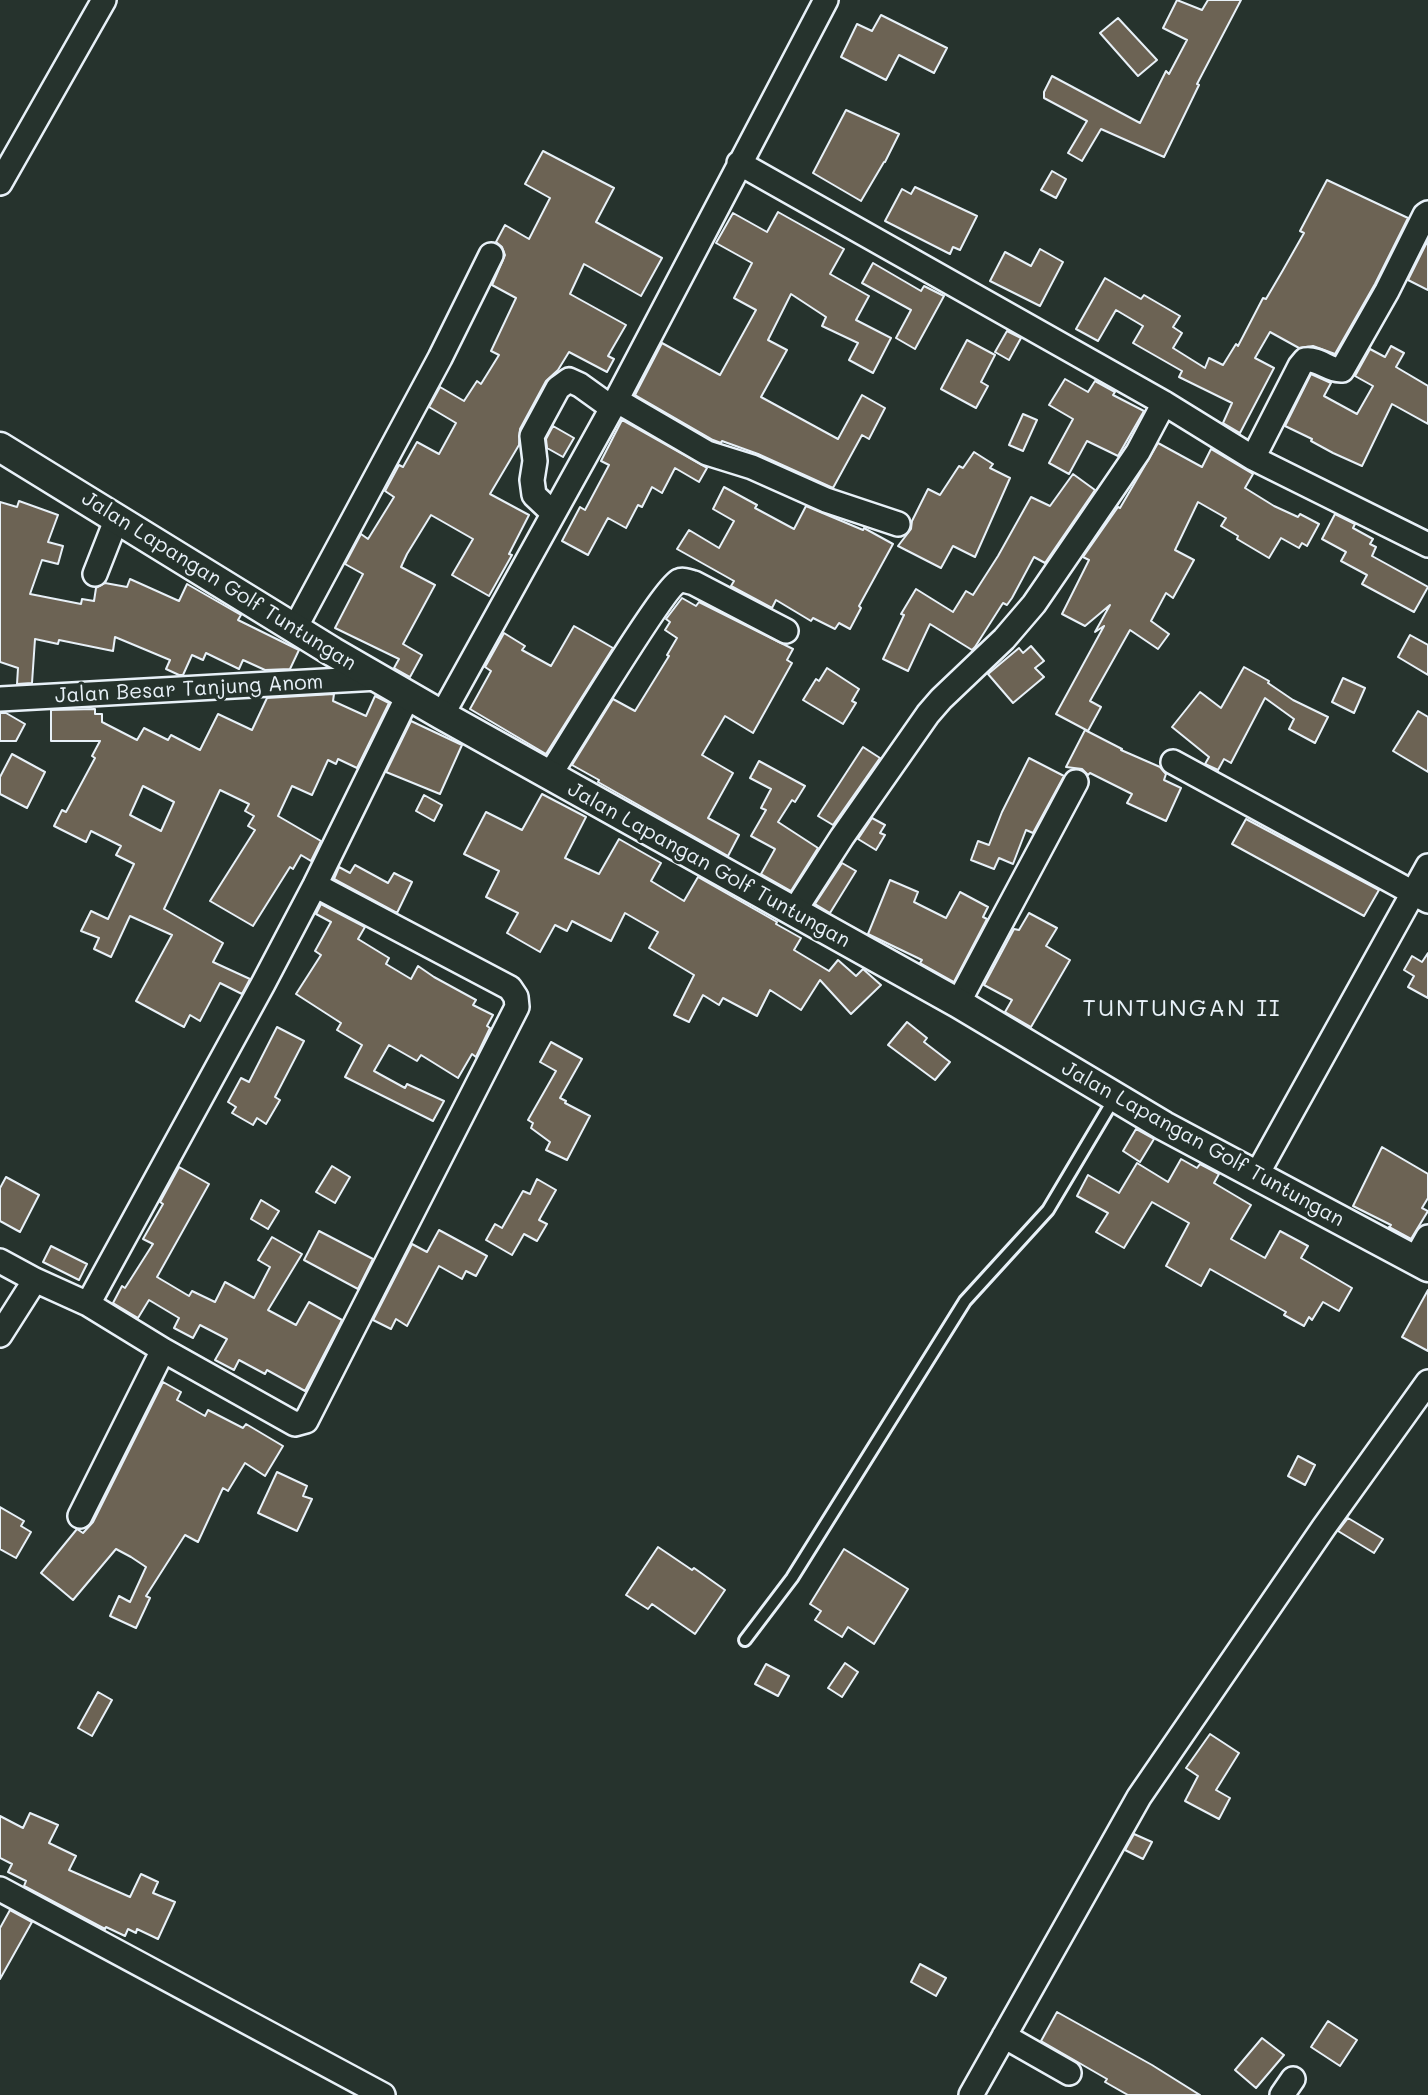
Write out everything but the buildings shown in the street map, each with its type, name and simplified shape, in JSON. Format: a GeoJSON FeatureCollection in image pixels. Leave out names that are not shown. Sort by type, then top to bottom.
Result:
{"type":"FeatureCollection","features":[{"type":"Feature","properties":{"kind":"street"},"geometry":{"type":"LineString","coordinates":[[0,183],[104,0]]}},
{"type":"Feature","properties":{"kind":"street"},"geometry":{"type":"LineString","coordinates":[[442,715],[614,404],[826,0]]}},
{"type":"Feature","properties":{"kind":"street"},"geometry":{"type":"LineString","coordinates":[[739,163],[1164,403],[1253,458],[1428,545]]}},
{"type":"Feature","properties":{"kind":"street"},"geometry":{"type":"LineString","coordinates":[[1253,458],[1305,360],[1318,361],[1334,370],[1342,370],[1428,213]]}},
{"type":"Feature","properties":{"kind":"street"},"geometry":{"type":"LineString","coordinates":[[295,628],[440,359],[491,255]]}},
{"type":"Feature","properties":{"kind":"street"},"geometry":{"type":"LineString","coordinates":[[553,513],[534,495],[531,444],[532,436],[558,388],[569,380],[707,453],[752,467],[826,500],[898,524]]}},
{"type":"Feature","properties":{"kind":"street"},"geometry":{"type":"LineString","coordinates":[[793,913],[842,837],[928,714],[1004,639],[1034,604],[1138,452],[1164,403]]}},
{"type":"Feature","properties":{"kind":"street","name":"Jalan Lapangan Golf Tuntungan"},"geometry":{"type":"LineString","coordinates":[[2,454],[117,518],[442,715],[958,1003],[1115,1097],[1256,1176],[1424,1255]]}},
{"type":"Feature","properties":{"kind":"street"},"geometry":{"type":"LineString","coordinates":[[95,574],[117,518]]}},
{"type":"Feature","properties":{"kind":"street"},"geometry":{"type":"LineString","coordinates":[[549,776],[654,610],[680,580],[694,583],[786,631]]}},
{"type":"Feature","properties":{"kind":"street","name":"Jalan Besar Tanjung Anom"},"geometry":{"type":"LineString","coordinates":[[0,699],[378,678]]}},
{"type":"Feature","properties":{"kind":"street"},"geometry":{"type":"LineString","coordinates":[[88,1304],[315,885],[408,694]]}},
{"type":"Feature","properties":{"kind":"street"},"geometry":{"type":"LineString","coordinates":[[1173,762],[1420,897]]}},
{"type":"Feature","properties":{"kind":"street"},"geometry":{"type":"LineString","coordinates":[[958,1003],[1076,782]]}},
{"type":"Feature","properties":{"kind":"street"},"geometry":{"type":"LineString","coordinates":[[1256,1176],[1420,897],[1428,866]]}},
{"type":"Feature","properties":{"kind":"street"},"geometry":{"type":"LineString","coordinates":[[0,1261],[88,1304],[163,1350],[295,1424],[306,1421],[517,1007],[516,997],[510,988],[315,885]]}},
{"type":"Feature","properties":{"kind":"street"},"geometry":{"type":"LineString","coordinates":[[0,1335],[35,1280]]}},
{"type":"Feature","properties":{"kind":"street"},"geometry":{"type":"LineString","coordinates":[[80,1517],[163,1350]]}},
{"type":"Feature","properties":{"kind":"street"},"geometry":{"type":"LineString","coordinates":[[971,2095],[1139,1797],[1324,1527],[1428,1382]]}},
{"type":"Feature","properties":{"kind":"street"},"geometry":{"type":"LineString","coordinates":[[0,1889],[383,2095]]}},
{"type":"Feature","properties":{"kind":"street"},"geometry":{"type":"LineString","coordinates":[[1004,2036],[1069,2073]]}},
{"type":"Feature","properties":{"kind":"lane"},"geometry":{"type":"LineString","coordinates":[[745,1640],[792,1578],[965,1301],[1048,1210],[1115,1097]]}},
{"type":"Feature","properties":{"kind":"district","name":"TUNTUNGAN II"},"geometry":{"type":"Point","coordinates":[1182,1009]}}]}
